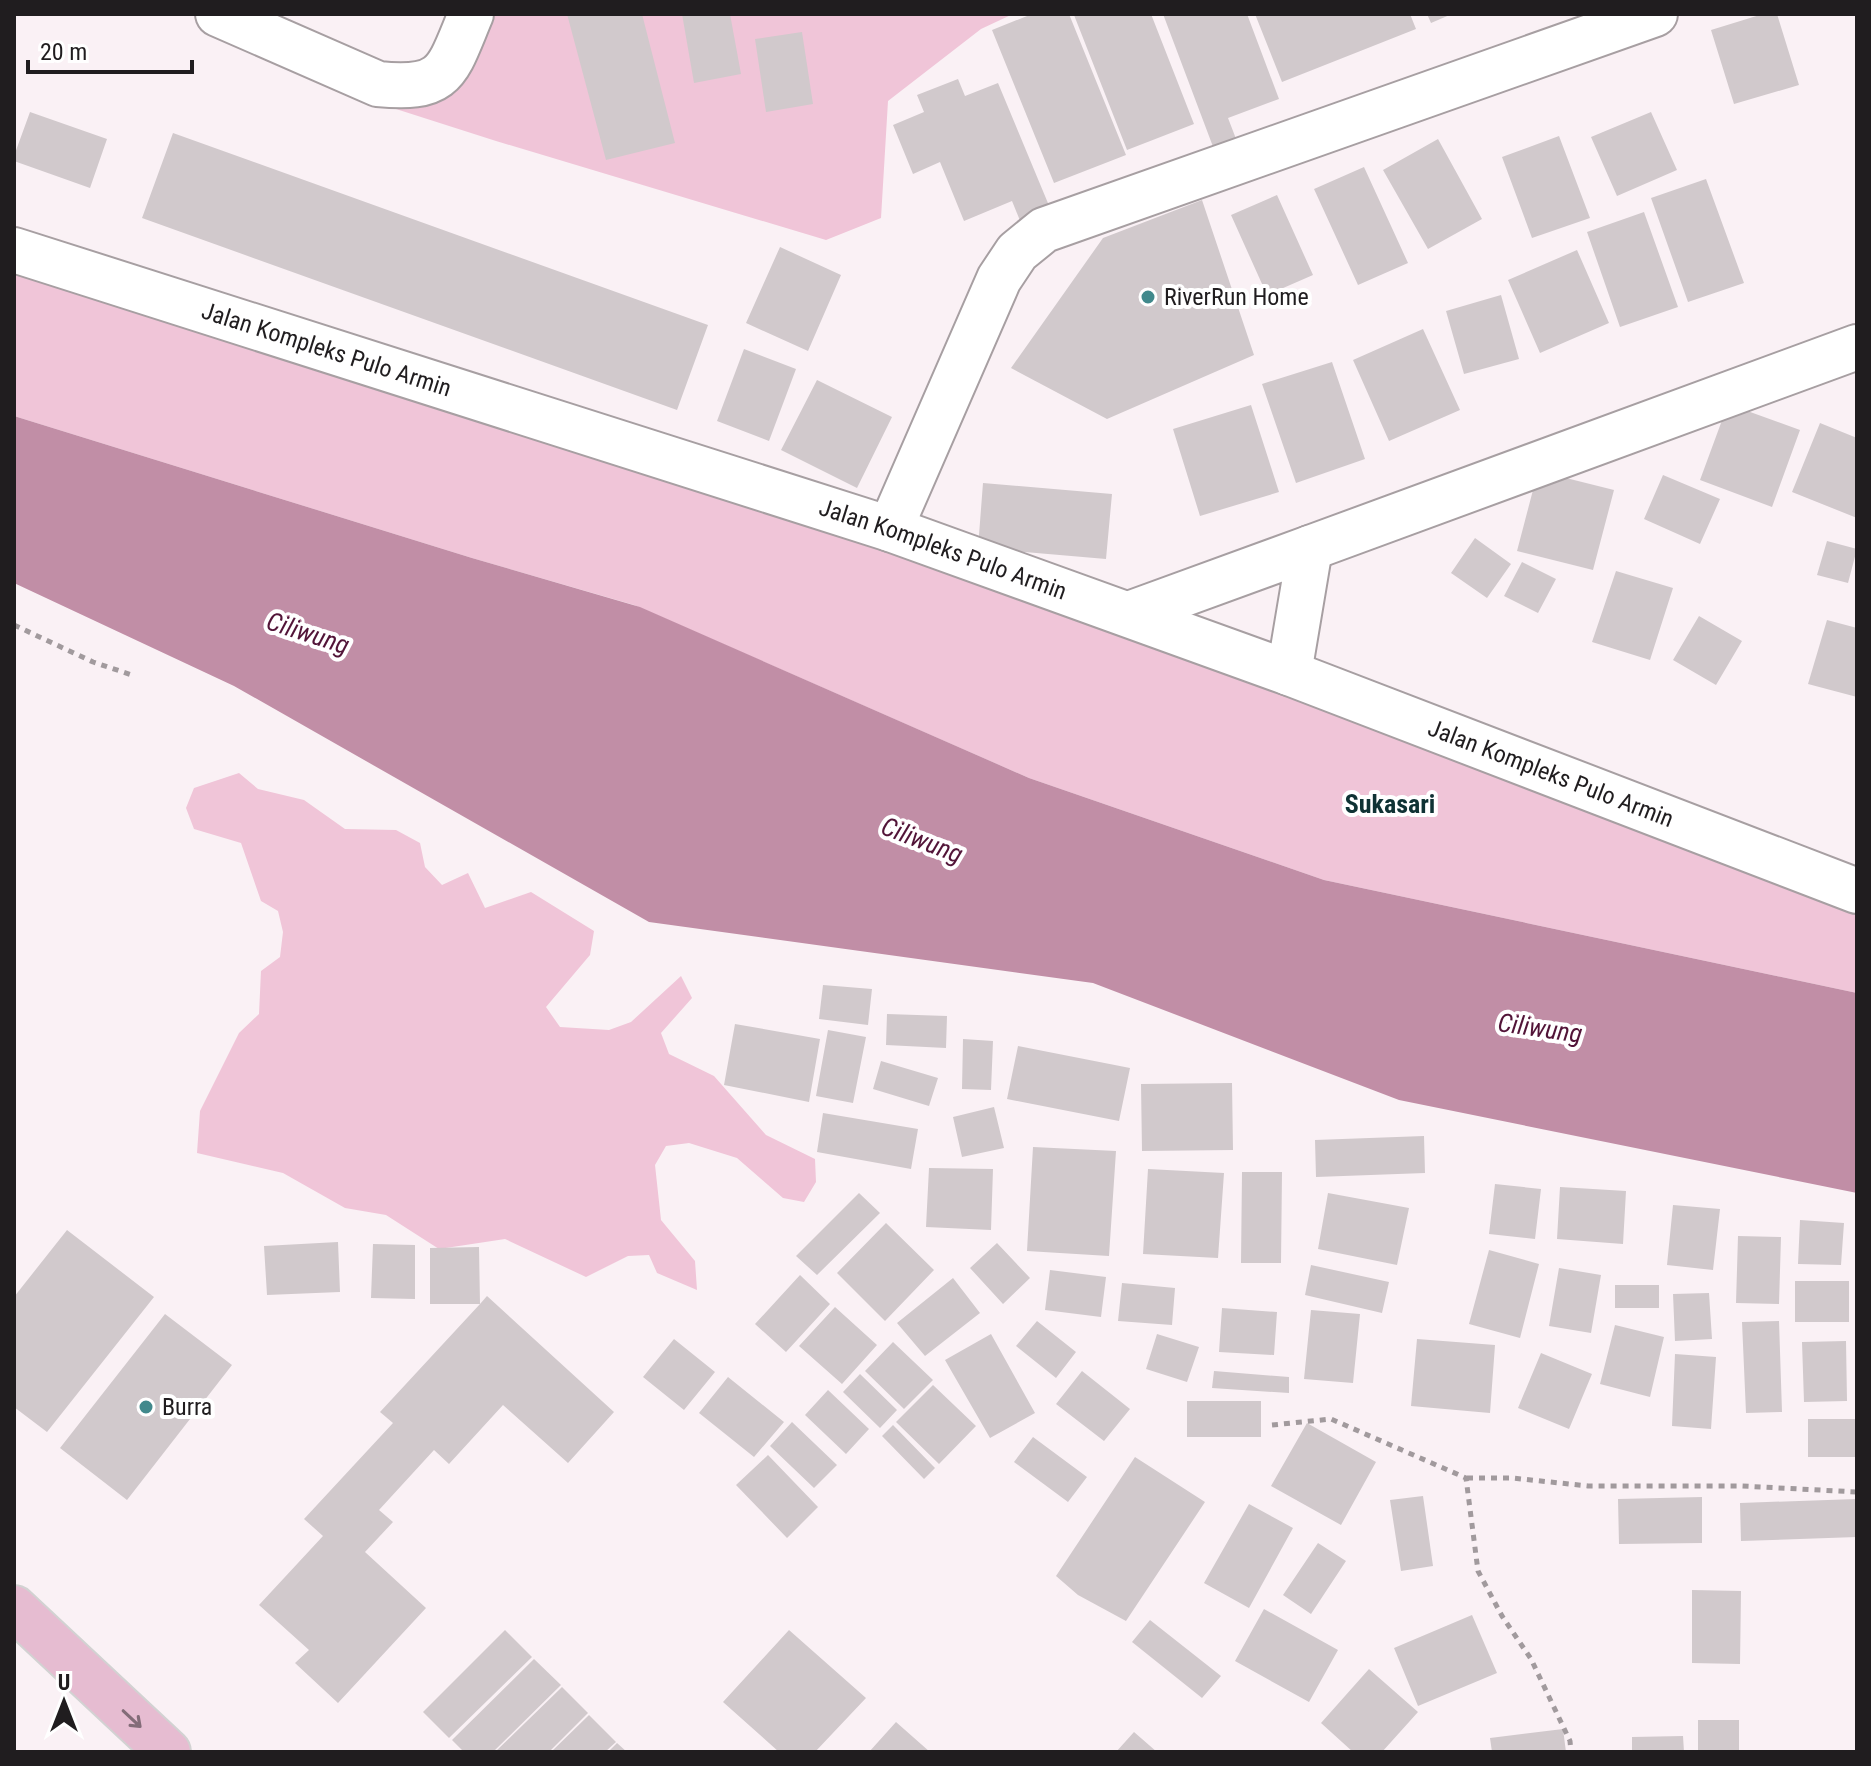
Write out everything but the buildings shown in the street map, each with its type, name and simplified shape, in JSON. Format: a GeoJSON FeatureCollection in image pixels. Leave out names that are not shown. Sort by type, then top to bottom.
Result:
{"type":"FeatureCollection","features":[{"type":"Feature","properties":{"kind":"main road"},"geometry":{"type":"LineString","coordinates":[[14,1608],[168,1752]]}},
{"type":"Feature","properties":{"kind":"street"},"geometry":{"type":"LineString","coordinates":[[218,14],[378,84],[405,87],[429,83],[448,68],[471,14]]}},
{"type":"Feature","properties":{"kind":"street"},"geometry":{"type":"LineString","coordinates":[[890,529],[999,279],[1017,252],[1044,230],[1655,14]]}},
{"type":"Feature","properties":{"kind":"street","name":"Jalan Kompleks Pulo Armin"},"geometry":{"type":"LineString","coordinates":[[14,250],[890,529],[1289,673],[1857,891]]}},
{"type":"Feature","properties":{"kind":"street"},"geometry":{"type":"LineString","coordinates":[[1129,614],[1857,347]]}},
{"type":"Feature","properties":{"kind":"street"},"geometry":{"type":"LineString","coordinates":[[1289,673],[1310,548]]}},
{"type":"Feature","properties":{"kind":"path"},"geometry":{"type":"LineString","coordinates":[[14,625],[93,662],[132,675]]}},
{"type":"Feature","properties":{"kind":"path"},"geometry":{"type":"LineString","coordinates":[[1272,1425],[1331,1419],[1466,1478],[1512,1478],[1588,1486],[1742,1486],[1857,1492]]}},
{"type":"Feature","properties":{"kind":"path"},"geometry":{"type":"LineString","coordinates":[[1466,1478],[1478,1571],[1502,1616],[1531,1659],[1570,1741],[1571,1752]]}},
{"type":"Feature","properties":{"kind":"shaded area"},"geometry":{"type":"Polygon","coordinates":[[[471,14],[1013,14],[981,29],[888,101],[881,218],[826,240],[396,109],[429,83],[471,14]]]}},
{"type":"Feature","properties":{"kind":"shaded area"},"geometry":{"type":"Polygon","coordinates":[[[14,250],[150,294],[1857,888],[1857,993],[1324,880],[1029,778],[634,605],[14,416],[14,250]]]}},
{"type":"Feature","properties":{"kind":"shaded area"},"geometry":{"type":"Polygon","coordinates":[[[239,773],[258,789],[304,800],[345,829],[396,830],[420,843],[425,867],[442,885],[468,873],[485,908],[531,892],[594,931],[590,955],[546,1007],[560,1027],[609,1030],[631,1022],[681,976],[692,998],[661,1033],[669,1054],[714,1076],[766,1135],[815,1159],[816,1182],[804,1202],[783,1198],[737,1158],[689,1143],[666,1146],[655,1165],[661,1220],[695,1261],[697,1290],[657,1273],[649,1255],[628,1256],[586,1277],[505,1239],[439,1249],[386,1215],[345,1208],[283,1173],[197,1153],[200,1111],[239,1033],[259,1014],[261,971],[280,957],[283,932],[278,911],[261,901],[241,843],[194,829],[186,808],[194,788],[239,773]]]}},
{"type":"Feature","properties":{"kind":"water","name":"Ciliwung"},"geometry":{"type":"Polygon","coordinates":[[[14,416],[640,607],[1029,778],[1324,880],[1857,993],[1857,1193],[1399,1100],[1093,983],[649,922],[234,686],[14,583],[14,416]]]}},
{"type":"Feature","properties":{"kind":"place","name":"RiverRun Home"},"geometry":{"type":"Point","coordinates":[1148,297]}},
{"type":"Feature","properties":{"kind":"place","name":"Burra"},"geometry":{"type":"Point","coordinates":[146,1407]}},
{"type":"Feature","properties":{"kind":"district","name":"Sukasari"},"geometry":{"type":"Point","coordinates":[1390,804]}}]}
